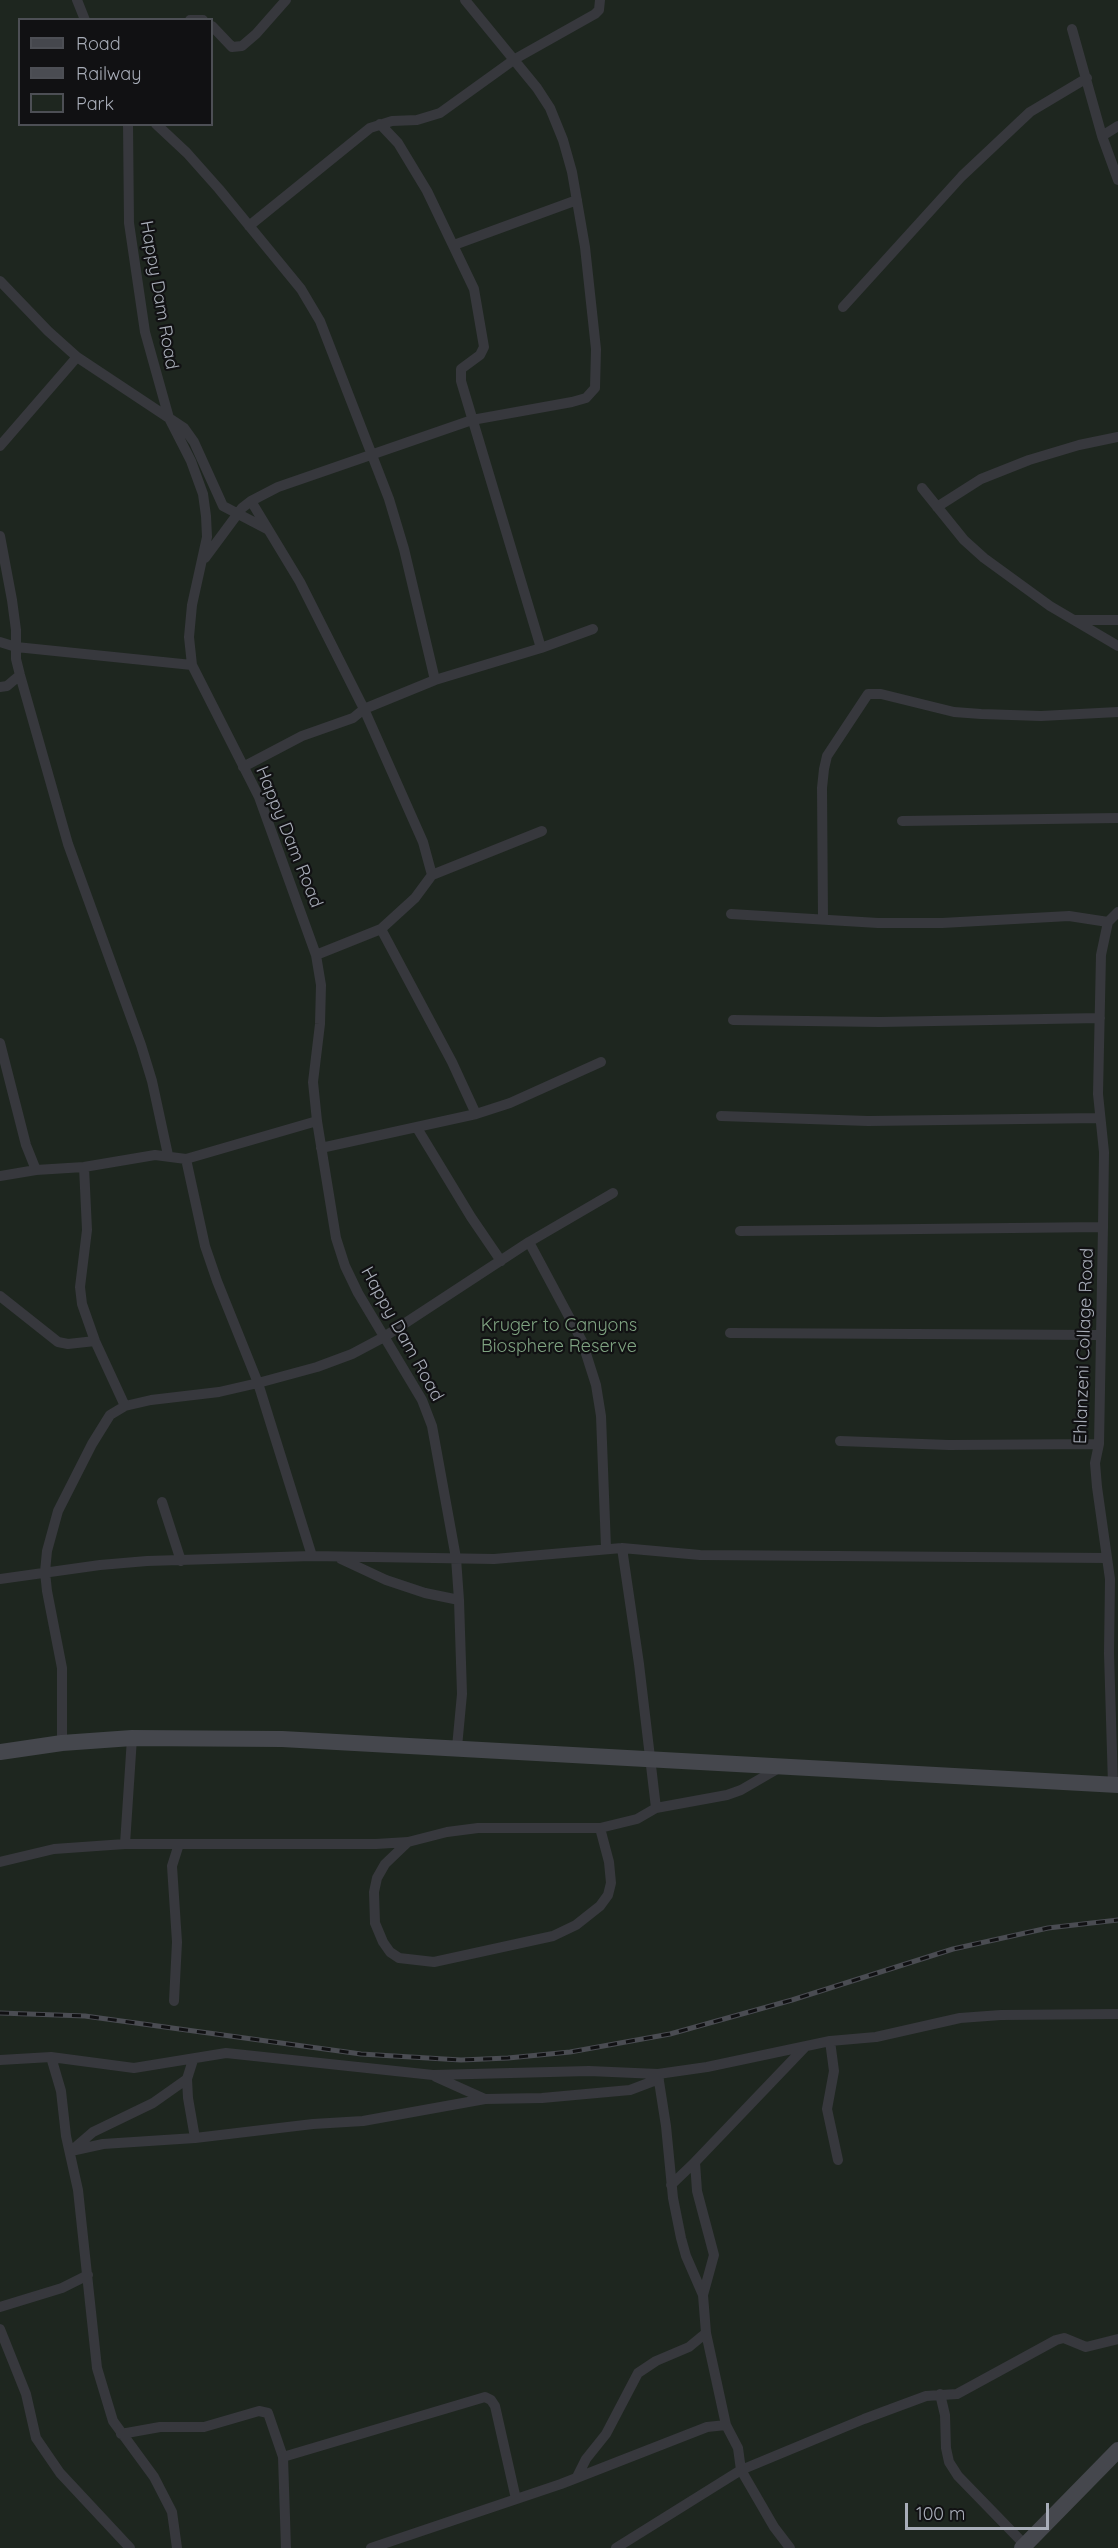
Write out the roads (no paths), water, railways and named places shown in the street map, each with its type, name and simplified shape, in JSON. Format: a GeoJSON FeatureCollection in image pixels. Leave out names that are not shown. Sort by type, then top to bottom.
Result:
{"type":"FeatureCollection","features":[{"type":"Feature","properties":{"kind":"street"},"geometry":{"type":"LineString","coordinates":[[77,0],[84,18]]}},
{"type":"Feature","properties":{"kind":"street"},"geometry":{"type":"LineString","coordinates":[[213,27],[232,46],[242,46],[256,34],[286,0]]}},
{"type":"Feature","properties":{"kind":"street"},"geometry":{"type":"LineString","coordinates":[[203,561],[237,514],[251,501],[305,476],[471,420],[586,398],[595,388],[597,380],[595,338],[577,200],[572,172],[556,121],[537,88],[465,0]]}},
{"type":"Feature","properties":{"kind":"street"},"geometry":{"type":"LineString","coordinates":[[249,226],[360,135],[380,124],[417,120],[440,113],[515,59],[596,14],[600,0]]}},
{"type":"Feature","properties":{"kind":"street"},"geometry":{"type":"LineString","coordinates":[[1072,29],[1102,136],[1118,180]]}},
{"type":"Feature","properties":{"kind":"street"},"geometry":{"type":"LineString","coordinates":[[843,307],[962,176],[1030,112],[1087,78]]}},
{"type":"Feature","properties":{"kind":"street"},"geometry":{"type":"LineString","coordinates":[[380,124],[398,143],[412,165],[454,245],[474,290],[484,341],[483,351],[463,366],[460,374],[471,420],[541,648]]}},
{"type":"Feature","properties":{"kind":"street","name":"Happy Dam Road"},"geometry":{"type":"LineString","coordinates":[[128,126],[129,223],[145,332],[169,418],[191,461],[202,494],[207,537],[192,605],[189,637],[192,665],[259,797],[316,955],[321,985],[320,1024],[314,1082],[317,1121],[336,1238],[345,1266],[422,1400],[432,1426],[456,1558],[462,1694],[457,1747]]}},
{"type":"Feature","properties":{"kind":"street"},"geometry":{"type":"LineString","coordinates":[[158,126],[187,153],[249,226],[301,289],[320,321],[340,367],[388,499],[404,549],[435,680]]}},
{"type":"Feature","properties":{"kind":"street"},"geometry":{"type":"LineString","coordinates":[[1102,136],[1118,126]]}},
{"type":"Feature","properties":{"kind":"street"},"geometry":{"type":"LineString","coordinates":[[454,245],[577,200]]}},
{"type":"Feature","properties":{"kind":"street"},"geometry":{"type":"LineString","coordinates":[[0,280],[48,331],[77,357],[188,433],[219,501],[227,509],[268,530]]}},
{"type":"Feature","properties":{"kind":"street"},"geometry":{"type":"LineString","coordinates":[[0,446],[5,436],[77,357]]}},
{"type":"Feature","properties":{"kind":"street"},"geometry":{"type":"LineString","coordinates":[[937,507],[981,479],[1029,460],[1079,445],[1118,437]]}},
{"type":"Feature","properties":{"kind":"street"},"geometry":{"type":"LineString","coordinates":[[922,488],[964,540],[984,558],[1071,620],[1118,646]]}},
{"type":"Feature","properties":{"kind":"street"},"geometry":{"type":"LineString","coordinates":[[251,501],[300,582],[364,709],[423,842],[432,875]]}},
{"type":"Feature","properties":{"kind":"street"},"geometry":{"type":"LineString","coordinates":[[0,536],[5,581],[16,630],[20,675],[68,844],[141,1045],[152,1081],[168,1155]]}},
{"type":"Feature","properties":{"kind":"street"},"geometry":{"type":"LineString","coordinates":[[1071,620],[1118,620]]}},
{"type":"Feature","properties":{"kind":"street"},"geometry":{"type":"LineString","coordinates":[[243,767],[302,736],[353,718],[364,709],[435,680],[541,648],[593,629]]}},
{"type":"Feature","properties":{"kind":"street"},"geometry":{"type":"LineString","coordinates":[[0,642],[16,647],[192,665]]}},
{"type":"Feature","properties":{"kind":"street"},"geometry":{"type":"LineString","coordinates":[[0,687],[7,686],[20,675]]}},
{"type":"Feature","properties":{"kind":"street"},"geometry":{"type":"LineString","coordinates":[[823,919],[822,788],[824,769],[827,756],[868,694],[881,694],[954,712],[981,714],[1041,716],[1118,712]]}},
{"type":"Feature","properties":{"kind":"street"},"geometry":{"type":"LineString","coordinates":[[902,821],[1118,818]]}},
{"type":"Feature","properties":{"kind":"street"},"geometry":{"type":"LineString","coordinates":[[316,955],[381,929],[415,898],[432,875],[542,831]]}},
{"type":"Feature","properties":{"kind":"street"},"geometry":{"type":"LineString","coordinates":[[731,914],[878,923],[942,923],[1069,916],[1108,922],[1118,912]]}},
{"type":"Feature","properties":{"kind":"street","name":"Ehlanzeni Collage Road"},"geometry":{"type":"LineString","coordinates":[[1108,922],[1101,955],[1100,1118],[1104,1152],[1099,1335],[1099,1444],[1095,1463],[1096,1487],[1110,1578],[1109,1653],[1116,1785]]}},
{"type":"Feature","properties":{"kind":"street"},"geometry":{"type":"LineString","coordinates":[[381,929],[452,1062],[476,1114]]}},
{"type":"Feature","properties":{"kind":"street"},"geometry":{"type":"LineString","coordinates":[[733,1020],[880,1022],[1100,1018]]}},
{"type":"Feature","properties":{"kind":"street"},"geometry":{"type":"LineString","coordinates":[[0,1042],[26,1145],[36,1170]]}},
{"type":"Feature","properties":{"kind":"street"},"geometry":{"type":"LineString","coordinates":[[321,1148],[476,1114],[510,1103],[601,1062]]}},
{"type":"Feature","properties":{"kind":"street"},"geometry":{"type":"LineString","coordinates":[[721,1116],[868,1121],[1100,1118]]}},
{"type":"Feature","properties":{"kind":"street"},"geometry":{"type":"LineString","coordinates":[[0,1176],[36,1170],[84,1167],[155,1155],[186,1159],[317,1121]]}},
{"type":"Feature","properties":{"kind":"street"},"geometry":{"type":"LineString","coordinates":[[417,1128],[471,1217],[501,1260]]}},
{"type":"Feature","properties":{"kind":"street"},"geometry":{"type":"LineString","coordinates":[[186,1159],[214,1272],[258,1383],[312,1556]]}},
{"type":"Feature","properties":{"kind":"street"},"geometry":{"type":"LineString","coordinates":[[84,1167],[87,1230],[80,1287],[87,1321],[125,1406]]}},
{"type":"Feature","properties":{"kind":"street"},"geometry":{"type":"LineString","coordinates":[[62,1743],[60,1654],[45,1572],[51,1535],[58,1511],[104,1421],[116,1410],[125,1406],[152,1400],[219,1392],[317,1367],[352,1354],[384,1337],[529,1242],[613,1193]]}},
{"type":"Feature","properties":{"kind":"street"},"geometry":{"type":"LineString","coordinates":[[740,1231],[1103,1227]]}},
{"type":"Feature","properties":{"kind":"street"},"geometry":{"type":"LineString","coordinates":[[529,1242],[582,1341],[596,1385],[601,1416],[606,1548]]}},
{"type":"Feature","properties":{"kind":"street"},"geometry":{"type":"LineString","coordinates":[[0,1296],[58,1342],[68,1344],[95,1341]]}},
{"type":"Feature","properties":{"kind":"street"},"geometry":{"type":"LineString","coordinates":[[730,1333],[1099,1335]]}},
{"type":"Feature","properties":{"kind":"street"},"geometry":{"type":"LineString","coordinates":[[840,1441],[949,1445],[1099,1444]]}},
{"type":"Feature","properties":{"kind":"street"},"geometry":{"type":"LineString","coordinates":[[162,1502],[181,1561]]}},
{"type":"Feature","properties":{"kind":"street"},"geometry":{"type":"LineString","coordinates":[[0,1579],[112,1564],[312,1556],[494,1559],[606,1548],[700,1555],[1107,1558]]}},
{"type":"Feature","properties":{"kind":"street"},"geometry":{"type":"LineString","coordinates":[[622,1548],[656,1808]]}},
{"type":"Feature","properties":{"kind":"street"},"geometry":{"type":"LineString","coordinates":[[337,1557],[386,1580],[425,1593],[459,1600]]}},
{"type":"Feature","properties":{"kind":"street"},"geometry":{"type":"LineString","coordinates":[[0,1752],[62,1743],[132,1738],[261,1738],[1116,1785]]}},
{"type":"Feature","properties":{"kind":"street"},"geometry":{"type":"LineString","coordinates":[[125,1844],[132,1738]]}},
{"type":"Feature","properties":{"kind":"street"},"geometry":{"type":"LineString","coordinates":[[0,1862],[54,1849],[125,1844],[251,1843],[285,1846],[408,1842],[447,1832],[478,1828],[600,1828],[637,1820],[656,1808],[727,1795],[741,1790],[783,1766]]}},
{"type":"Feature","properties":{"kind":"street"},"geometry":{"type":"LineString","coordinates":[[408,1842],[385,1864],[377,1878],[374,1892],[375,1923],[383,1942],[390,1952],[399,1958],[434,1962],[553,1936],[576,1925],[600,1906],[608,1895],[611,1883],[609,1862],[600,1828]]}},
{"type":"Feature","properties":{"kind":"street"},"geometry":{"type":"LineString","coordinates":[[174,2001],[177,1942],[172,1866],[179,1844]]}},
{"type":"Feature","properties":{"kind":"street"},"geometry":{"type":"LineString","coordinates":[[71,2151],[103,2144],[195,2138],[313,2124],[363,2121],[485,2099],[630,2090],[658,2077],[830,2041],[876,2037],[960,2018],[1118,2014]]}},
{"type":"Feature","properties":{"kind":"street"},"geometry":{"type":"LineString","coordinates":[[830,2041],[834,2071],[827,2109],[838,2160]]}},
{"type":"Feature","properties":{"kind":"street"},"geometry":{"type":"LineString","coordinates":[[671,2185],[806,2046]]}},
{"type":"Feature","properties":{"kind":"street"},"geometry":{"type":"LineString","coordinates":[[0,2060],[51,2057],[134,2068],[220,2054],[245,2054],[433,2075],[589,2071],[658,2077]]}},
{"type":"Feature","properties":{"kind":"street"},"geometry":{"type":"LineString","coordinates":[[51,2057],[61,2091],[66,2136],[71,2151],[88,2275],[95,2360],[107,2406],[121,2434],[154,2477],[165,2496],[174,2523],[177,2548]]}},
{"type":"Feature","properties":{"kind":"street"},"geometry":{"type":"LineString","coordinates":[[193,2060],[187,2079],[189,2108],[195,2138]]}},
{"type":"Feature","properties":{"kind":"street"},"geometry":{"type":"LineString","coordinates":[[433,2075],[485,2099]]}},
{"type":"Feature","properties":{"kind":"street"},"geometry":{"type":"LineString","coordinates":[[658,2077],[671,2185],[686,2256],[703,2295],[706,2333],[726,2426],[738,2448],[741,2470],[774,2527],[790,2548]]}},
{"type":"Feature","properties":{"kind":"street"},"geometry":{"type":"LineString","coordinates":[[71,2151],[93,2132],[153,2103],[187,2079]]}},
{"type":"Feature","properties":{"kind":"street"},"geometry":{"type":"LineString","coordinates":[[695,2162],[697,2191],[714,2255],[703,2295]]}},
{"type":"Feature","properties":{"kind":"street"},"geometry":{"type":"LineString","coordinates":[[0,2307],[62,2288],[88,2275]]}},
{"type":"Feature","properties":{"kind":"street"},"geometry":{"type":"LineString","coordinates":[[0,2329],[26,2394],[36,2438],[60,2473],[130,2548]]}},
{"type":"Feature","properties":{"kind":"street"},"geometry":{"type":"LineString","coordinates":[[577,2477],[586,2459],[606,2434],[638,2373],[656,2361],[689,2346],[706,2333]]}},
{"type":"Feature","properties":{"kind":"street"},"geometry":{"type":"LineString","coordinates":[[616,2548],[741,2470],[926,2396],[962,2392],[1060,2339],[1086,2347],[1118,2339]]}},
{"type":"Feature","properties":{"kind":"street"},"geometry":{"type":"LineString","coordinates":[[940,2394],[946,2422],[947,2456],[953,2469],[1023,2546],[1118,2450]]}},
{"type":"Feature","properties":{"kind":"street"},"geometry":{"type":"LineString","coordinates":[[283,2457],[478,2397],[485,2397],[495,2406],[516,2499]]}},
{"type":"Feature","properties":{"kind":"street"},"geometry":{"type":"LineString","coordinates":[[121,2434],[160,2427],[204,2427],[262,2411],[268,2413],[283,2457],[286,2548]]}},
{"type":"Feature","properties":{"kind":"street"},"geometry":{"type":"LineString","coordinates":[[371,2548],[516,2499],[652,2450],[707,2427],[726,2426]]}},
{"type":"Feature","properties":{"kind":"railway"},"geometry":{"type":"LineString","coordinates":[[0,2013],[85,2016],[361,2054],[461,2060],[508,2058],[570,2052],[670,2034],[792,2000],[953,1949],[1048,1928],[1118,1920]]}},
{"type":"Feature","properties":{"kind":"park label","name":"Kruger to Canyons Biosphere Reserve"},"geometry":{"type":"Point","coordinates":[559,1336]}}]}
